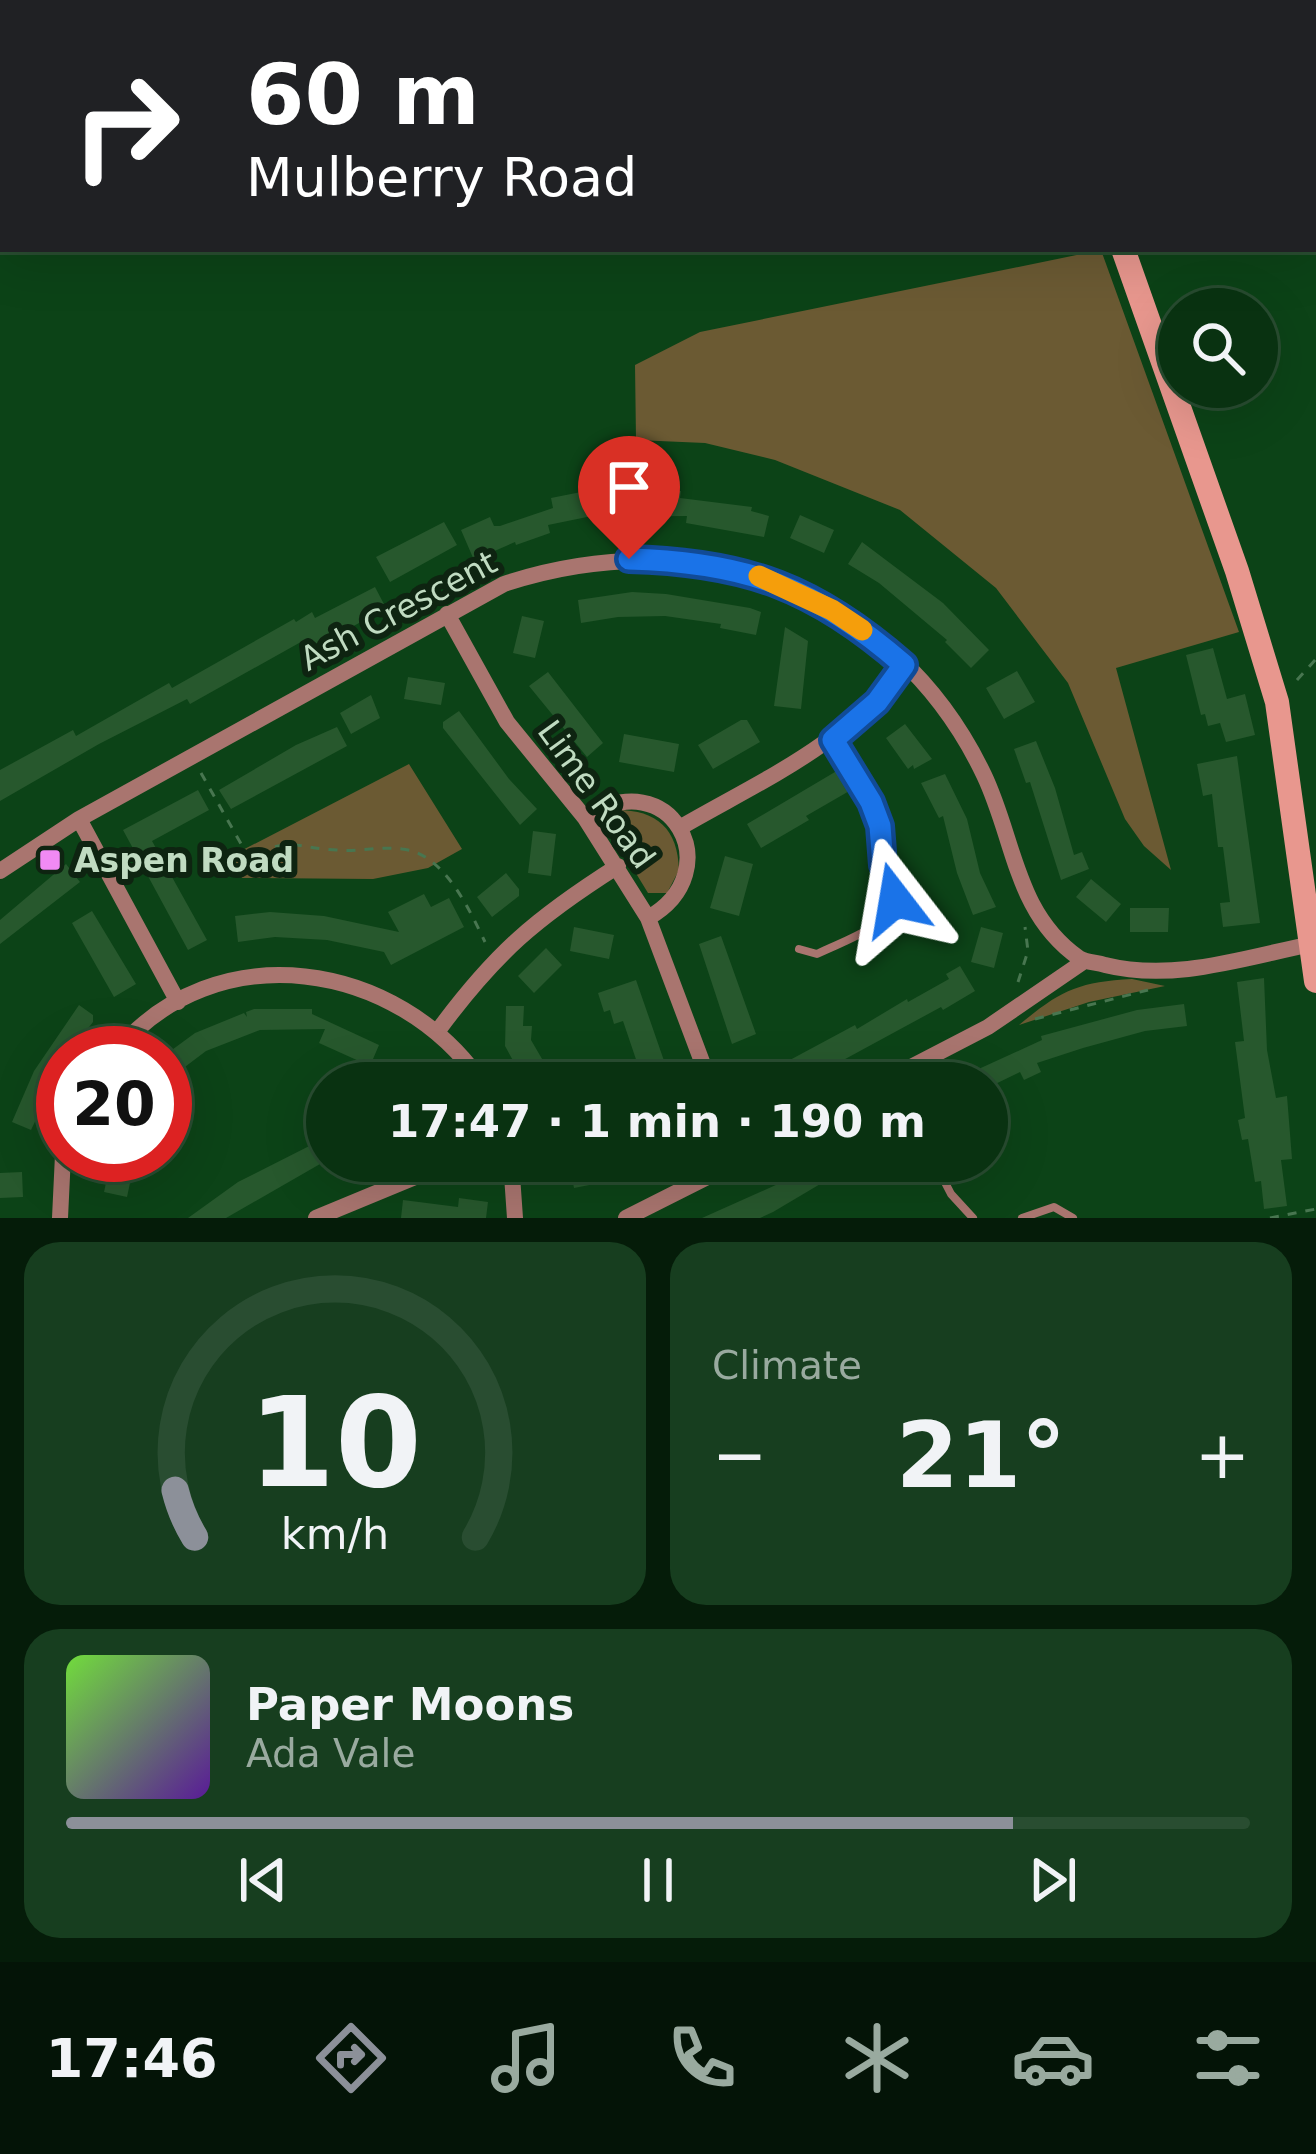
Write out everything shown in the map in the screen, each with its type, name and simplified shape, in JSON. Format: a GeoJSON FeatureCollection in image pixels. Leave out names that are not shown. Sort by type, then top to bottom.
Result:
{"type":"FeatureCollection","features":[{"type":"Feature","properties":{"kind":"main road"},"geometry":{"type":"LineString","coordinates":[[1124,252],[1237,571],[1277,702],[1316,981]]}},
{"type":"Feature","properties":{"kind":"street","name":"Ash Crescent"},"geometry":{"type":"LineString","coordinates":[[0,871],[79,819],[504,584],[568,566],[629,559],[715,564],[754,574],[832,610],[904,665],[971,750],[992,793],[1019,881],[1033,910],[1083,962]]}},
{"type":"Feature","properties":{"kind":"street","name":"Lime Road"},"geometry":{"type":"LineString","coordinates":[[447,614],[507,722],[585,818],[648,918],[702,1062]]}},
{"type":"Feature","properties":{"kind":"street"},"geometry":{"type":"LineString","coordinates":[[681,827],[833,740],[877,702],[904,665]]}},
{"type":"Feature","properties":{"kind":"street"},"geometry":{"type":"LineString","coordinates":[[585,818],[622,799],[641,800],[657,806],[681,827],[687,876],[671,902],[648,918]]}},
{"type":"Feature","properties":{"kind":"street"},"geometry":{"type":"LineString","coordinates":[[79,819],[178,1002]]}},
{"type":"Feature","properties":{"kind":"street"},"geometry":{"type":"LineString","coordinates":[[437,1032],[494,959],[530,926],[618,866]]}},
{"type":"Feature","properties":{"kind":"street"},"geometry":{"type":"LineString","coordinates":[[923,1062],[1004,1017],[1083,962],[1129,971],[1186,970],[1312,944]]}},
{"type":"Feature","properties":{"kind":"street"},"geometry":{"type":"LineString","coordinates":[[142,1026],[178,1002],[245,979],[330,977],[387,998],[437,1032],[463,1062]]}},
{"type":"Feature","properties":{"kind":"street"},"geometry":{"type":"LineString","coordinates":[[60,1218],[62,1182]]}},
{"type":"Feature","properties":{"kind":"street"},"geometry":{"type":"LineString","coordinates":[[316,1218],[403,1182]]}},
{"type":"Feature","properties":{"kind":"street"},"geometry":{"type":"LineString","coordinates":[[512,1182],[515,1218]]}},
{"type":"Feature","properties":{"kind":"street"},"geometry":{"type":"LineString","coordinates":[[626,1218],[697,1182]]}},
{"type":"Feature","properties":{"kind":"lane"},"geometry":{"type":"LineString","coordinates":[[799,949],[818,954],[874,926],[886,917],[895,900],[871,802],[833,740]]}},
{"type":"Feature","properties":{"kind":"lane"},"geometry":{"type":"LineString","coordinates":[[945,1182],[973,1218]]}},
{"type":"Feature","properties":{"kind":"lane"},"geometry":{"type":"LineString","coordinates":[[1022,1218],[1054,1207],[1073,1218]]}},
{"type":"Feature","properties":{"kind":"path"},"geometry":{"type":"LineString","coordinates":[[1277,702],[1316,659]]}},
{"type":"Feature","properties":{"kind":"path"},"geometry":{"type":"LineString","coordinates":[[192,757],[249,859],[279,842],[337,850],[406,848],[431,860],[466,904],[494,959]]}},
{"type":"Feature","properties":{"kind":"path"},"geometry":{"type":"LineString","coordinates":[[1033,910],[1024,927],[1028,951],[1022,975],[1001,1005],[1004,1017],[1019,1025],[1165,986],[1186,970]]}},
{"type":"Feature","properties":{"kind":"path"},"geometry":{"type":"LineString","coordinates":[[1270,1218],[1316,1209]]}},
{"type":"Feature","properties":{"kind":"shaded area"},"geometry":{"type":"Polygon","coordinates":[[[1102,252],[1239,632],[1116,668],[1171,870],[1144,846],[1125,819],[1068,683],[996,588],[900,510],[775,460],[705,443],[636,440],[635,365],[700,332],[1102,252]]]}},
{"type":"Feature","properties":{"kind":"shaded area"},"geometry":{"type":"Polygon","coordinates":[[[409,764],[462,849],[428,868],[373,879],[242,878],[233,855],[409,764]]]}},
{"type":"Feature","properties":{"kind":"shaded area"},"geometry":{"type":"Polygon","coordinates":[[[617,810],[654,818],[669,833],[679,870],[667,893],[648,893],[609,829],[617,810]]]}},
{"type":"Feature","properties":{"kind":"shaded area"},"geometry":{"type":"Polygon","coordinates":[[[1132,979],[1165,986],[1089,1002],[1019,1025],[1070,990],[1132,979]]]}},
{"type":"Feature","properties":{"kind":"building"},"geometry":{"type":"Polygon","coordinates":[[[586,491],[681,491],[680,498],[752,507],[751,511],[769,516],[764,537],[686,523],[687,516],[587,517],[548,525],[550,533],[474,560],[461,530],[490,517],[494,526],[500,526],[553,508],[551,498],[586,491]]]}},
{"type":"Feature","properties":{"kind":"building"},"geometry":{"type":"Polygon","coordinates":[[[800,515],[834,530],[824,553],[790,538],[800,515]]]}},
{"type":"Feature","properties":{"kind":"building"},"geometry":{"type":"Polygon","coordinates":[[[444,522],[457,545],[390,582],[376,557],[444,522]]]}},
{"type":"Feature","properties":{"kind":"building"},"geometry":{"type":"Polygon","coordinates":[[[862,542],[943,603],[989,650],[971,668],[947,640],[879,583],[848,564],[862,542]]]}},
{"type":"Feature","properties":{"kind":"building"},"geometry":{"type":"Polygon","coordinates":[[[375,587],[386,608],[314,648],[308,638],[190,704],[187,699],[99,744],[0,801],[0,770],[73,730],[76,736],[169,683],[172,688],[294,619],[312,612],[315,618],[375,587]]]}},
{"type":"Feature","properties":{"kind":"building"},"geometry":{"type":"Polygon","coordinates":[[[632,592],[750,608],[761,612],[756,635],[720,628],[721,624],[665,616],[581,623],[578,600],[632,592]]]}},
{"type":"Feature","properties":{"kind":"building"},"geometry":{"type":"Polygon","coordinates":[[[522,616],[544,621],[535,658],[513,653],[522,616]]]}},
{"type":"Feature","properties":{"kind":"building"},"geometry":{"type":"Polygon","coordinates":[[[785,627],[808,641],[801,709],[774,706],[785,627]]]}},
{"type":"Feature","properties":{"kind":"building"},"geometry":{"type":"Polygon","coordinates":[[[1213,648],[1227,699],[1245,694],[1255,735],[1226,742],[1220,723],[1208,726],[1205,714],[1201,715],[1186,655],[1213,648]]]}},
{"type":"Feature","properties":{"kind":"building"},"geometry":{"type":"Polygon","coordinates":[[[1017,671],[1035,702],[1004,719],[986,688],[1017,671]]]}},
{"type":"Feature","properties":{"kind":"building"},"geometry":{"type":"Polygon","coordinates":[[[548,672],[603,743],[587,757],[529,686],[548,672]]]}},
{"type":"Feature","properties":{"kind":"building"},"geometry":{"type":"Polygon","coordinates":[[[408,677],[445,683],[441,705],[404,699],[408,677]]]}},
{"type":"Feature","properties":{"kind":"building"},"geometry":{"type":"Polygon","coordinates":[[[371,695],[380,718],[351,734],[340,713],[371,695]]]}},
{"type":"Feature","properties":{"kind":"building"},"geometry":{"type":"Polygon","coordinates":[[[459,711],[537,809],[520,825],[443,728],[443,722],[459,711]]]}},
{"type":"Feature","properties":{"kind":"building"},"geometry":{"type":"Polygon","coordinates":[[[747,720],[760,742],[713,769],[698,745],[747,720]]]}},
{"type":"Feature","properties":{"kind":"building"},"geometry":{"type":"Polygon","coordinates":[[[905,724],[932,759],[914,769],[913,765],[908,769],[886,738],[905,724]]]}},
{"type":"Feature","properties":{"kind":"building"},"geometry":{"type":"Polygon","coordinates":[[[337,727],[347,746],[231,809],[219,790],[337,727]]]}},
{"type":"Feature","properties":{"kind":"building"},"geometry":{"type":"Polygon","coordinates":[[[624,734],[679,744],[674,772],[619,762],[624,734]]]}},
{"type":"Feature","properties":{"kind":"building"},"geometry":{"type":"Polygon","coordinates":[[[1036,741],[1074,855],[1082,852],[1089,869],[1061,880],[1030,782],[1026,783],[1014,749],[1036,741]]]}},
{"type":"Feature","properties":{"kind":"building"},"geometry":{"type":"Polygon","coordinates":[[[1237,756],[1260,923],[1223,927],[1220,903],[1230,902],[1223,847],[1218,847],[1212,794],[1203,796],[1197,764],[1237,756]]]}},
{"type":"Feature","properties":{"kind":"building"},"geometry":{"type":"Polygon","coordinates":[[[840,769],[851,790],[761,848],[747,824],[840,769]]]}},
{"type":"Feature","properties":{"kind":"building"},"geometry":{"type":"Polygon","coordinates":[[[945,774],[967,819],[980,873],[996,907],[973,915],[943,816],[939,818],[921,783],[945,774]]]}},
{"type":"Feature","properties":{"kind":"building"},"geometry":{"type":"Polygon","coordinates":[[[198,790],[209,810],[152,841],[207,940],[188,950],[123,830],[198,790]]]}},
{"type":"Feature","properties":{"kind":"building"},"geometry":{"type":"Polygon","coordinates":[[[533,831],[556,834],[551,876],[528,873],[533,831]]]}},
{"type":"Feature","properties":{"kind":"building"},"geometry":{"type":"Polygon","coordinates":[[[725,856],[753,864],[739,916],[710,908],[725,856]]]}},
{"type":"Feature","properties":{"kind":"building"},"geometry":{"type":"Polygon","coordinates":[[[66,864],[80,882],[0,944],[0,920],[66,864]]]}},
{"type":"Feature","properties":{"kind":"building"},"geometry":{"type":"Polygon","coordinates":[[[506,873],[519,896],[492,917],[477,897],[506,873]]]}},
{"type":"Feature","properties":{"kind":"building"},"geometry":{"type":"Polygon","coordinates":[[[1091,879],[1121,904],[1106,922],[1076,897],[1091,879]]]}},
{"type":"Feature","properties":{"kind":"building"},"geometry":{"type":"Polygon","coordinates":[[[424,894],[431,907],[449,898],[464,927],[391,965],[384,952],[327,940],[275,937],[238,942],[235,916],[270,912],[324,916],[399,932],[388,912],[424,894]]]}},
{"type":"Feature","properties":{"kind":"building"},"geometry":{"type":"Polygon","coordinates":[[[1130,908],[1169,908],[1168,932],[1130,932],[1130,908]]]}},
{"type":"Feature","properties":{"kind":"building"},"geometry":{"type":"Polygon","coordinates":[[[92,911],[136,984],[114,997],[72,923],[92,911]]]}},
{"type":"Feature","properties":{"kind":"building"},"geometry":{"type":"Polygon","coordinates":[[[574,927],[614,935],[609,959],[570,951],[574,927]]]}},
{"type":"Feature","properties":{"kind":"building"},"geometry":{"type":"Polygon","coordinates":[[[981,927],[1003,933],[994,968],[971,962],[981,927]]]}},
{"type":"Feature","properties":{"kind":"building"},"geometry":{"type":"Polygon","coordinates":[[[721,936],[756,1034],[732,1044],[699,944],[721,936]]]}},
{"type":"Feature","properties":{"kind":"building"},"geometry":{"type":"Polygon","coordinates":[[[546,948],[562,965],[534,993],[518,976],[546,948]]]}},
{"type":"Feature","properties":{"kind":"building"},"geometry":{"type":"Polygon","coordinates":[[[960,966],[975,991],[840,1062],[786,1062],[908,1002],[949,979],[946,974],[960,966]]]}},
{"type":"Feature","properties":{"kind":"building"},"geometry":{"type":"Polygon","coordinates":[[[1264,978],[1267,1050],[1276,1098],[1287,1096],[1292,1159],[1281,1160],[1287,1206],[1264,1209],[1261,1181],[1255,1182],[1248,1139],[1242,1140],[1238,1120],[1245,1118],[1235,1042],[1244,1041],[1237,982],[1264,978]]]}},
{"type":"Feature","properties":{"kind":"building"},"geometry":{"type":"Polygon","coordinates":[[[636,980],[664,1062],[637,1062],[623,1021],[614,1024],[598,993],[636,980]]]}},
{"type":"Feature","properties":{"kind":"building"},"geometry":{"type":"Polygon","coordinates":[[[1184,1004],[1187,1026],[1145,1031],[1037,1063],[1041,1072],[1024,1080],[1020,1072],[1008,1078],[1008,1062],[994,1062],[1042,1040],[1041,1036],[1137,1010],[1184,1004]]]}},
{"type":"Feature","properties":{"kind":"building"},"geometry":{"type":"Polygon","coordinates":[[[79,1005],[93,1015],[90,1026],[65,1026],[79,1005]]]}},
{"type":"Feature","properties":{"kind":"building"},"geometry":{"type":"Polygon","coordinates":[[[506,1006],[524,1006],[523,1026],[532,1026],[531,1040],[544,1062],[514,1062],[505,1046],[506,1006]]]}},
{"type":"Feature","properties":{"kind":"building"},"geometry":{"type":"Polygon","coordinates":[[[312,1009],[312,1014],[379,1045],[372,1062],[361,1062],[319,1043],[325,1029],[260,1030],[206,1051],[192,1062],[192,1035],[244,1013],[247,1017],[246,1012],[312,1009]]]}},
{"type":"Feature","properties":{"kind":"building"},"geometry":{"type":"Polygon","coordinates":[[[34,1071],[36,1120],[31,1130],[12,1122],[34,1071]]]}},
{"type":"Feature","properties":{"kind":"building"},"geometry":{"type":"Polygon","coordinates":[[[306,1148],[306,1172],[226,1218],[188,1218],[238,1182],[306,1148]]]}},
{"type":"Feature","properties":{"kind":"building"},"geometry":{"type":"Polygon","coordinates":[[[22,1172],[23,1197],[0,1198],[0,1173],[22,1172]]]}},
{"type":"Feature","properties":{"kind":"building"},"geometry":{"type":"Polygon","coordinates":[[[106,1182],[130,1182],[127,1197],[104,1192],[106,1182]]]}},
{"type":"Feature","properties":{"kind":"building"},"geometry":{"type":"Polygon","coordinates":[[[573,1182],[605,1182],[574,1188],[573,1182]]]}},
{"type":"Feature","properties":{"kind":"building"},"geometry":{"type":"Polygon","coordinates":[[[824,1182],[760,1218],[702,1218],[778,1184],[824,1182]]]}},
{"type":"Feature","properties":{"kind":"building"},"geometry":{"type":"Polygon","coordinates":[[[459,1198],[488,1202],[486,1218],[401,1218],[403,1200],[458,1207],[459,1198]]]}},
{"type":"Feature","properties":{"kind":"slow traffic"},"geometry":{"type":"LineString","coordinates":[[759,576],[798,592],[862,630]]}},
{"type":"Feature","properties":{"kind":"place","name":"Aspen Road"},"geometry":{"type":"Point","coordinates":[50,860]}},
{"type":"Feature","properties":{"kind":"route"},"geometry":{"type":"LineString","coordinates":[[629,559],[715,564],[754,574],[832,610],[904,665],[877,702],[833,740],[871,802],[895,900]]}}]}
